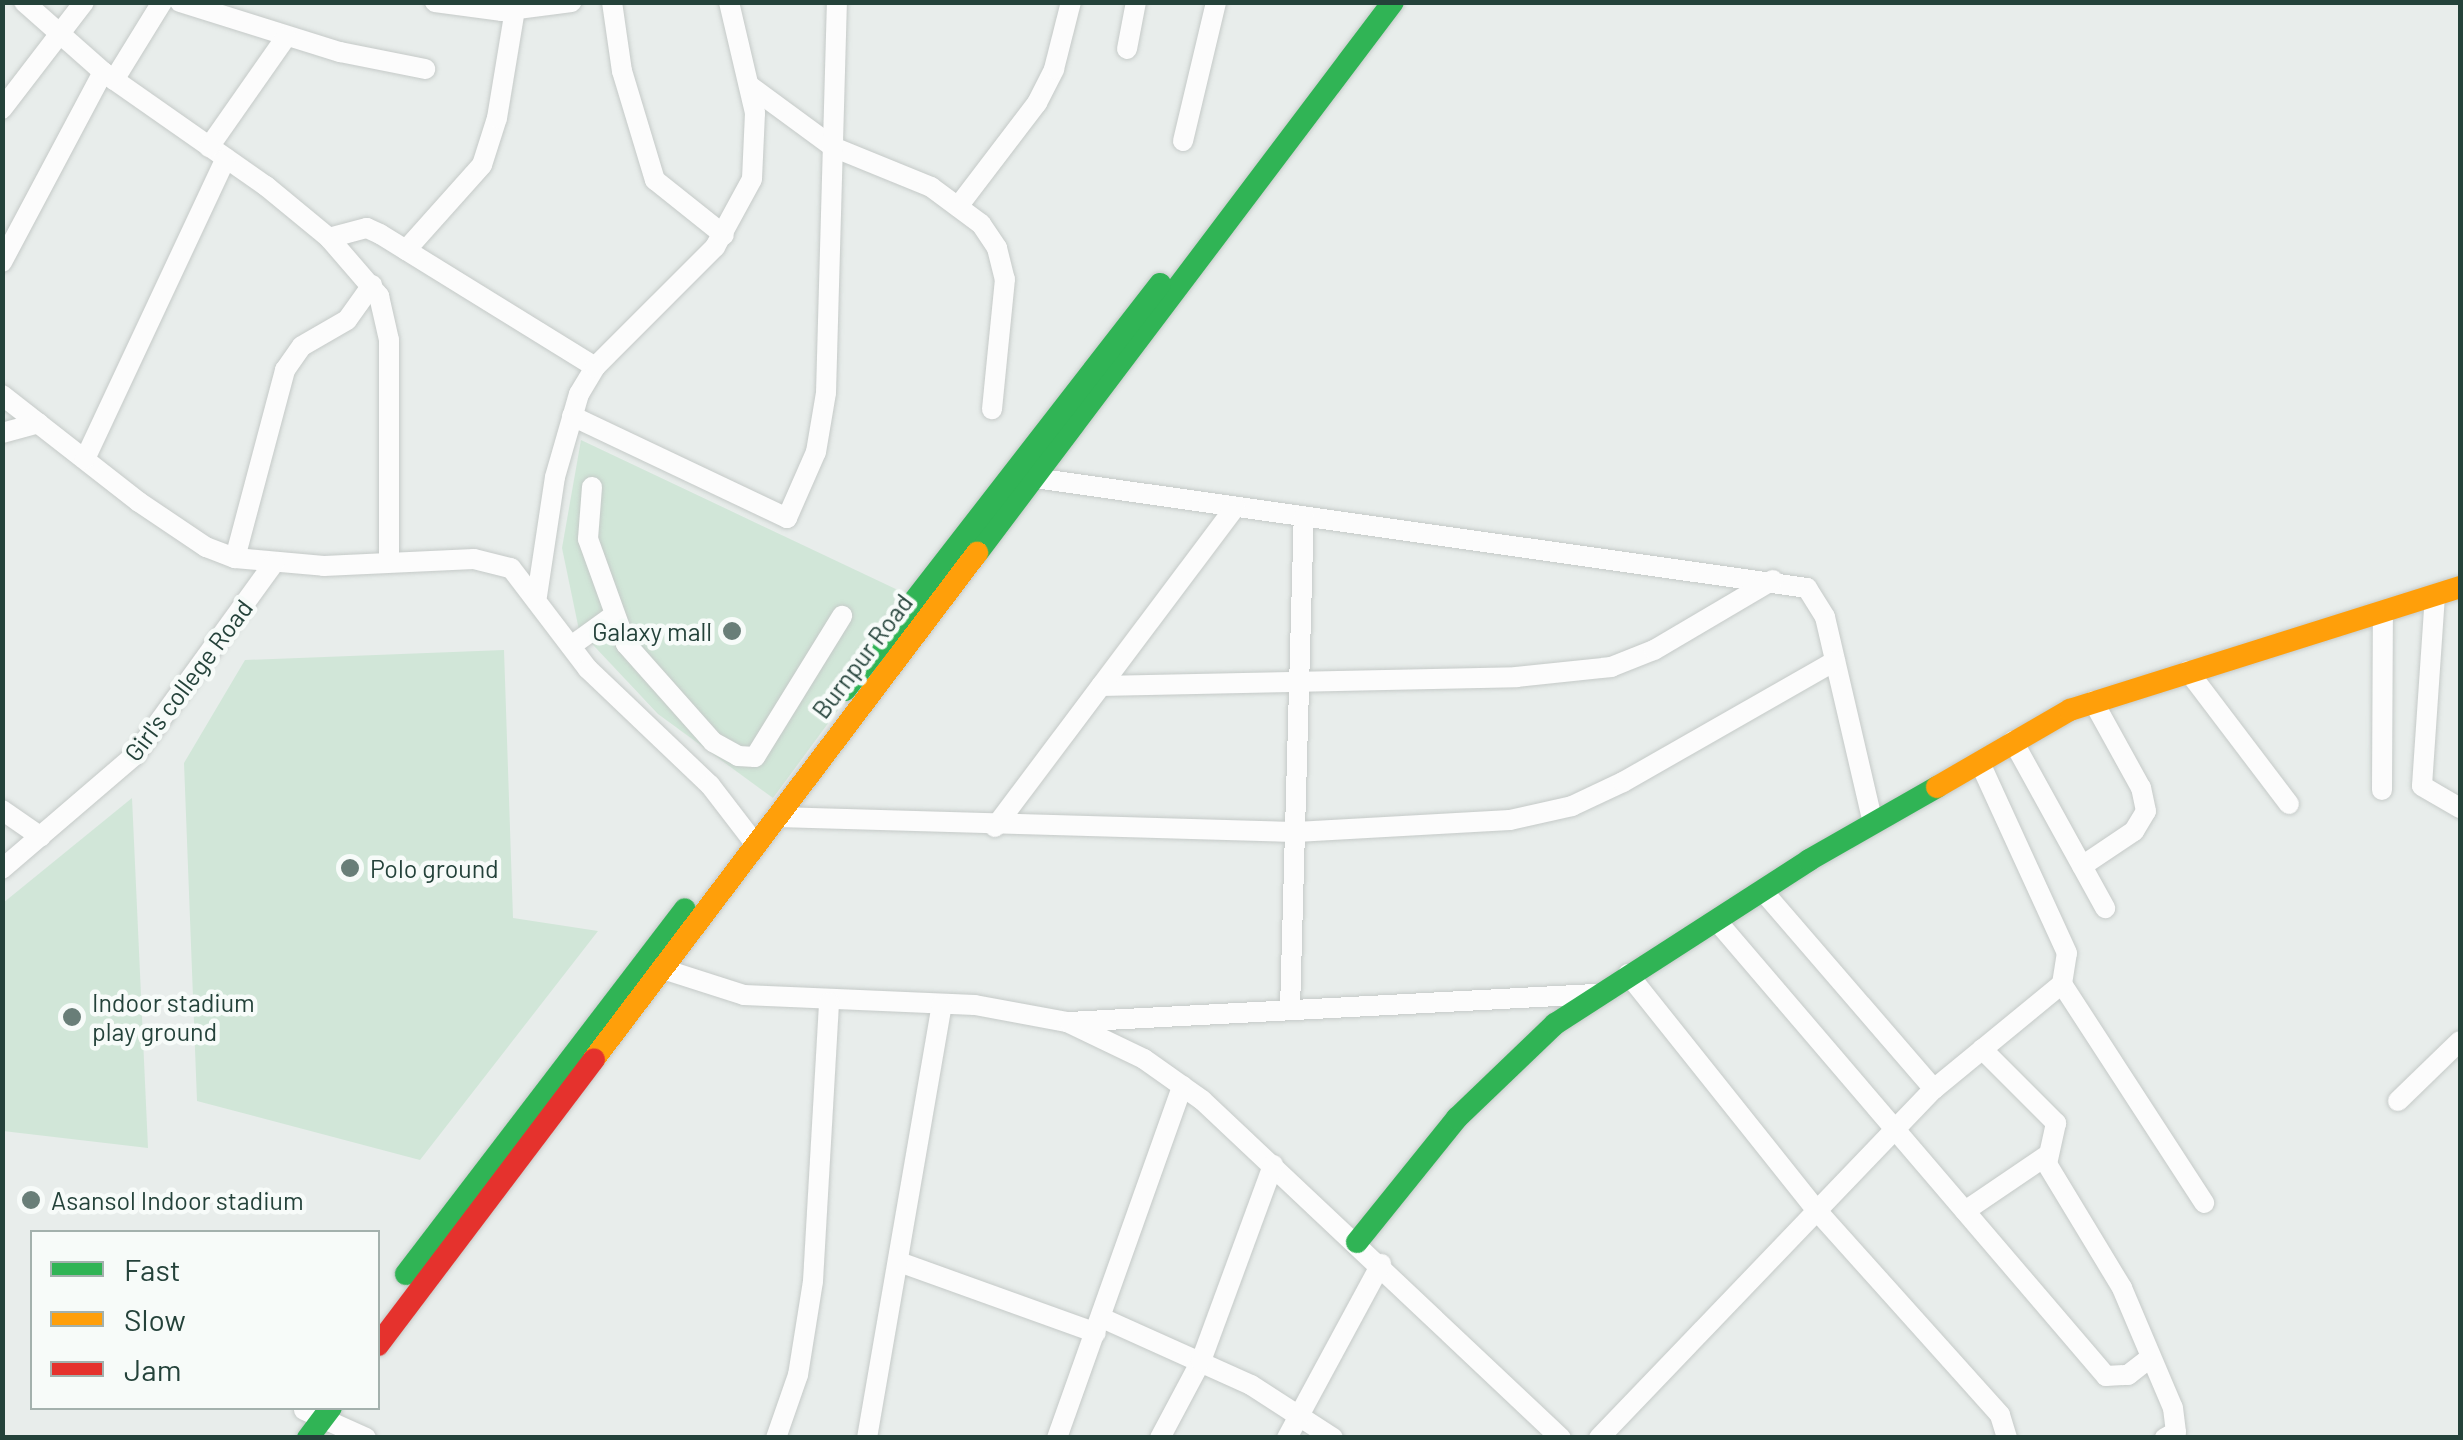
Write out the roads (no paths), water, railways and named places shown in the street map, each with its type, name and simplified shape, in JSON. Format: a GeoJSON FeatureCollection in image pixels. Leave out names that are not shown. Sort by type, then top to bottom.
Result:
{"type":"FeatureCollection","features":[{"type":"Feature","properties":{"kind":"street"},"geometry":{"type":"LineString","coordinates":[[24,2],[109,76],[329,238],[372,285],[390,340],[389,561]]}},
{"type":"Feature","properties":{"kind":"street"},"geometry":{"type":"LineString","coordinates":[[2,109],[84,2]]}},
{"type":"Feature","properties":{"kind":"street"},"geometry":{"type":"LineString","coordinates":[[2,262],[109,76],[162,2]]}},
{"type":"Feature","properties":{"kind":"street"},"geometry":{"type":"LineString","coordinates":[[180,2],[286,36],[425,69]]}},
{"type":"Feature","properties":{"kind":"street"},"geometry":{"type":"LineString","coordinates":[[435,2],[516,9],[570,2]]}},
{"type":"Feature","properties":{"kind":"street"},"geometry":{"type":"LineString","coordinates":[[612,2],[622,71],[655,180],[724,235]]}},
{"type":"Feature","properties":{"kind":"street"},"geometry":{"type":"LineString","coordinates":[[537,596],[554,476],[572,416],[594,367],[724,235],[755,164],[750,86],[729,2]]}},
{"type":"Feature","properties":{"kind":"street"},"geometry":{"type":"LineString","coordinates":[[572,416],[787,518],[816,452],[826,393],[837,2]]}},
{"type":"Feature","properties":{"kind":"street"},"geometry":{"type":"LineString","coordinates":[[960,204],[1046,86],[1071,2]]}},
{"type":"Feature","properties":{"kind":"street"},"geometry":{"type":"LineString","coordinates":[[1127,49],[1136,2]]}},
{"type":"Feature","properties":{"kind":"street"},"geometry":{"type":"LineString","coordinates":[[1184,141],[1216,2]]}},
{"type":"Feature","properties":{"kind":"street"},"geometry":{"type":"LineString","coordinates":[[380,1310],[441,1244],[751,836],[918,590],[1158,288],[1368,2]]}},
{"type":"Feature","properties":{"kind":"street","name":"Burnpur Road"},"geometry":{"type":"LineString","coordinates":[[380,1342],[441,1244],[666,970],[751,836],[777,817],[1393,2]]}},
{"type":"Feature","properties":{"kind":"street"},"geometry":{"type":"LineString","coordinates":[[406,250],[482,165],[497,118],[516,9]]}},
{"type":"Feature","properties":{"kind":"street"},"geometry":{"type":"LineString","coordinates":[[85,459],[218,153],[286,36]]}},
{"type":"Feature","properties":{"kind":"street"},"geometry":{"type":"LineString","coordinates":[[750,86],[832,147],[960,204],[997,248],[1005,280],[992,409]]}},
{"type":"Feature","properties":{"kind":"street"},"geometry":{"type":"LineString","coordinates":[[329,238],[367,228],[594,367]]}},
{"type":"Feature","properties":{"kind":"street"},"geometry":{"type":"LineString","coordinates":[[235,558],[284,370],[302,346],[348,320],[372,285]]}},
{"type":"Feature","properties":{"kind":"street"},"geometry":{"type":"LineString","coordinates":[[2,395],[178,529],[235,558],[274,563],[474,559],[511,568],[537,596],[571,646],[751,836]]}},
{"type":"Feature","properties":{"kind":"street"},"geometry":{"type":"LineString","coordinates":[[2,433],[39,423]]}},
{"type":"Feature","properties":{"kind":"street"},"geometry":{"type":"LineString","coordinates":[[1035,478],[1774,580],[1807,588],[1821,604],[1872,824]]}},
{"type":"Feature","properties":{"kind":"street"},"geometry":{"type":"LineString","coordinates":[[592,487],[588,539],[626,644],[714,742],[755,757],[842,616]]}},
{"type":"Feature","properties":{"kind":"street"},"geometry":{"type":"LineString","coordinates":[[995,827],[1236,507]]}},
{"type":"Feature","properties":{"kind":"street"},"geometry":{"type":"LineString","coordinates":[[1290,1010],[1304,517]]}},
{"type":"Feature","properties":{"kind":"street","name":"Girl's college Road"},"geometry":{"type":"LineString","coordinates":[[2,868],[135,755],[274,563]]}},
{"type":"Feature","properties":{"kind":"street"},"geometry":{"type":"LineString","coordinates":[[1101,686],[1297,684],[1611,666],[1654,650],[1774,580]]}},
{"type":"Feature","properties":{"kind":"street"},"geometry":{"type":"LineString","coordinates":[[1357,1242],[1484,1088],[1595,994],[1872,824],[2013,741],[2094,701],[2460,588]]}},
{"type":"Feature","properties":{"kind":"street"},"geometry":{"type":"LineString","coordinates":[[2435,596],[2422,786],[2460,808]]}},
{"type":"Feature","properties":{"kind":"street"},"geometry":{"type":"LineString","coordinates":[[2382,790],[2383,612]]}},
{"type":"Feature","properties":{"kind":"street"},"geometry":{"type":"LineString","coordinates":[[571,646],[614,615]]}},
{"type":"Feature","properties":{"kind":"street"},"geometry":{"type":"LineString","coordinates":[[777,817],[995,827],[1296,832],[1510,820],[1572,806],[1835,660]]}},
{"type":"Feature","properties":{"kind":"street"},"geometry":{"type":"LineString","coordinates":[[2188,671],[2289,804]]}},
{"type":"Feature","properties":{"kind":"street"},"geometry":{"type":"LineString","coordinates":[[2082,866],[2134,831],[2146,811],[2141,788],[2094,701]]}},
{"type":"Feature","properties":{"kind":"street"},"geometry":{"type":"LineString","coordinates":[[2013,741],[2105,908]]}},
{"type":"Feature","properties":{"kind":"street"},"geometry":{"type":"LineString","coordinates":[[1599,1438],[1898,1132],[1934,1089],[2062,984],[2067,953],[1980,763]]}},
{"type":"Feature","properties":{"kind":"street"},"geometry":{"type":"LineString","coordinates":[[2,810],[41,837]]}},
{"type":"Feature","properties":{"kind":"street"},"geometry":{"type":"LineString","coordinates":[[1762,890],[1934,1089]]}},
{"type":"Feature","properties":{"kind":"street"},"geometry":{"type":"LineString","coordinates":[[1716,920],[2106,1376],[2128,1375],[2151,1357]]}},
{"type":"Feature","properties":{"kind":"street"},"geometry":{"type":"LineString","coordinates":[[666,970],[744,995],[829,1002],[942,1004],[1067,1022],[1595,994]]}},
{"type":"Feature","properties":{"kind":"street"},"geometry":{"type":"LineString","coordinates":[[1628,974],[1818,1213],[2000,1415],[2007,1438]]}},
{"type":"Feature","properties":{"kind":"street"},"geometry":{"type":"LineString","coordinates":[[2062,984],[2204,1204]]}},
{"type":"Feature","properties":{"kind":"street"},"geometry":{"type":"LineString","coordinates":[[776,1438],[808,1326],[829,1002]]}},
{"type":"Feature","properties":{"kind":"street"},"geometry":{"type":"LineString","coordinates":[[867,1438],[902,1262],[942,1004]]}},
{"type":"Feature","properties":{"kind":"street"},"geometry":{"type":"LineString","coordinates":[[1067,1022],[1182,1086],[1381,1264],[1561,1438]]}},
{"type":"Feature","properties":{"kind":"street"},"geometry":{"type":"LineString","coordinates":[[2398,1101],[2460,1041]]}},
{"type":"Feature","properties":{"kind":"street"},"geometry":{"type":"LineString","coordinates":[[1965,1210],[2046,1156],[2058,1135],[2056,1123],[1982,1049]]}},
{"type":"Feature","properties":{"kind":"street"},"geometry":{"type":"LineString","coordinates":[[1057,1438],[1182,1086]]}},
{"type":"Feature","properties":{"kind":"street"},"geometry":{"type":"LineString","coordinates":[[2046,1156],[2110,1264],[2151,1357],[2177,1424],[2165,1438]]}},
{"type":"Feature","properties":{"kind":"street"},"geometry":{"type":"LineString","coordinates":[[1160,1438],[1201,1361],[1273,1165]]}},
{"type":"Feature","properties":{"kind":"street"},"geometry":{"type":"LineString","coordinates":[[902,1262],[1201,1361],[1300,1415],[1333,1438]]}},
{"type":"Feature","properties":{"kind":"street"},"geometry":{"type":"LineString","coordinates":[[1287,1438],[1381,1264]]}},
{"type":"Feature","properties":{"kind":"street"},"geometry":{"type":"LineString","coordinates":[[283,1438],[314,1417],[366,1438]]}},
{"type":"Feature","properties":{"kind":"place","name":"Galaxy mall"},"geometry":{"type":"Point","coordinates":[732,631]}},
{"type":"Feature","properties":{"kind":"place","name":"Polo ground"},"geometry":{"type":"Point","coordinates":[350,868]}},
{"type":"Feature","properties":{"kind":"place","name":"Indoor stadium play ground"},"geometry":{"type":"Point","coordinates":[72,1017]}},
{"type":"Feature","properties":{"kind":"place","name":"Asansol Indoor stadium"},"geometry":{"type":"Point","coordinates":[31,1200]}}]}
